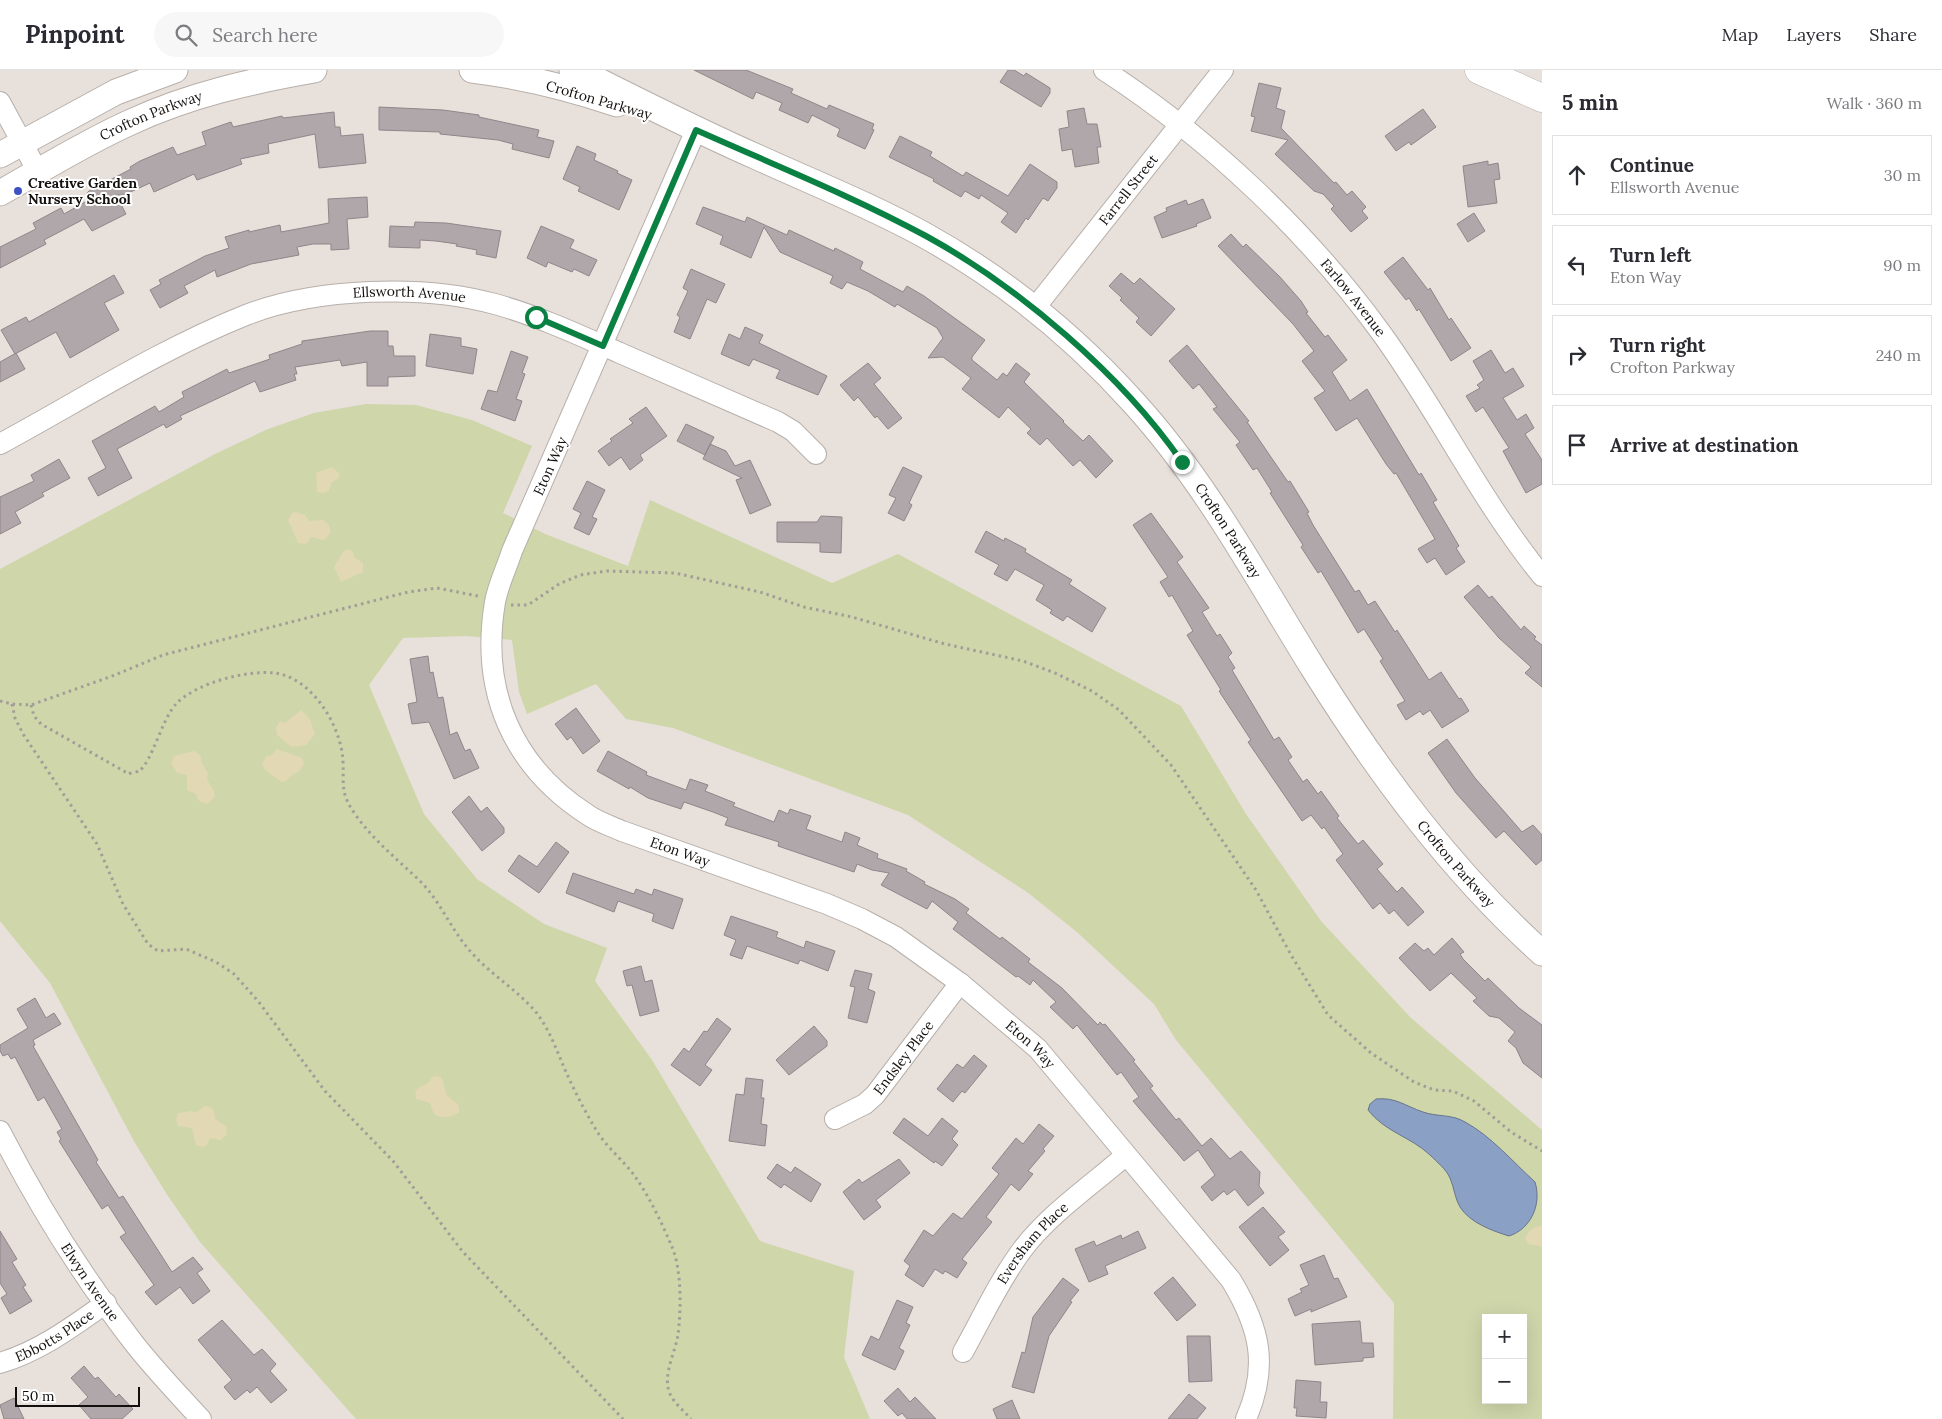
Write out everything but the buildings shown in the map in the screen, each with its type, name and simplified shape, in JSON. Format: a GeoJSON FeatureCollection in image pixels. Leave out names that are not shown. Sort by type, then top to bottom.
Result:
{"type":"FeatureCollection","features":[{"type":"Feature","properties":{"kind":"main road"},"geometry":{"type":"LineString","coordinates":[[1479,70],[1542,98]]}},
{"type":"Feature","properties":{"kind":"street"},"geometry":{"type":"LineString","coordinates":[[0,155],[116,92],[175,70]]}},
{"type":"Feature","properties":{"kind":"street","name":"Crofton Parkway"},"geometry":{"type":"LineString","coordinates":[[0,193],[130,122],[216,90],[314,70]]}},
{"type":"Feature","properties":{"kind":"street","name":"Crofton Parkway"},"geometry":{"type":"LineString","coordinates":[[472,70],[500,74],[582,92],[696,130]]}},
{"type":"Feature","properties":{"kind":"street","name":"Crofton Parkway"},"geometry":{"type":"LineString","coordinates":[[572,70],[589,76],[696,130],[870,207],[927,237],[980,270],[1034,309],[1085,353],[1135,403],[1177,455],[1218,514],[1361,743],[1404,803],[1462,872],[1542,953]]}},
{"type":"Feature","properties":{"kind":"street","name":"Farlow Avenue"},"geometry":{"type":"LineString","coordinates":[[1104,70],[1180,124],[1239,175],[1334,274],[1382,334],[1515,542],[1542,576]]}},
{"type":"Feature","properties":{"kind":"street","name":"Farrell Street"},"geometry":{"type":"LineString","coordinates":[[1034,309],[1223,70]]}},
{"type":"Feature","properties":{"kind":"street"},"geometry":{"type":"LineString","coordinates":[[0,102],[38,172]]}},
{"type":"Feature","properties":{"kind":"street","name":"Eton Way"},"geometry":{"type":"LineString","coordinates":[[696,130],[512,551],[495,600],[491,639],[492,672],[500,707],[515,742],[539,775],[561,796],[589,816],[622,831],[828,904],[862,919],[896,937],[960,984],[1038,1049],[1232,1280],[1247,1305],[1256,1330],[1260,1353],[1258,1383],[1246,1419]]}},
{"type":"Feature","properties":{"kind":"street","name":"Ellsworth Avenue"},"geometry":{"type":"LineString","coordinates":[[0,444],[190,340],[248,315],[298,301],[360,293],[400,292],[451,296],[493,303],[536,317],[778,422],[793,431],[816,454]]}},
{"type":"Feature","properties":{"kind":"street","name":"Endsley Place"},"geometry":{"type":"LineString","coordinates":[[835,1119],[865,1104],[875,1094],[960,984]]}},
{"type":"Feature","properties":{"kind":"street","name":"Elwyn Avenue"},"geometry":{"type":"LineString","coordinates":[[0,1132],[60,1237],[133,1342],[201,1419]]}},
{"type":"Feature","properties":{"kind":"street","name":"Eversham Place"},"geometry":{"type":"LineString","coordinates":[[963,1352],[1009,1269],[1023,1249],[1052,1218],[1126,1155]]}},
{"type":"Feature","properties":{"kind":"street","name":"Ebbotts Place"},"geometry":{"type":"LineString","coordinates":[[0,1363],[23,1356],[50,1342],[106,1303]]}},
{"type":"Feature","properties":{"kind":"path"},"geometry":{"type":"LineString","coordinates":[[0,700],[12,704],[31,705],[115,675],[163,655],[408,592],[437,588],[515,606],[523,606],[559,584],[580,575],[606,571],[674,573],[760,592],[804,608],[852,617],[944,644],[1023,661],[1055,673],[1092,691],[1119,710],[1171,765],[1256,890],[1291,955],[1328,1015],[1371,1053],[1414,1082],[1434,1090],[1453,1091],[1474,1101],[1510,1132],[1542,1151]]}},
{"type":"Feature","properties":{"kind":"path"},"geometry":{"type":"LineString","coordinates":[[31,705],[34,716],[41,724],[129,774],[139,772],[162,727],[177,703],[201,688],[227,678],[251,673],[275,673],[292,678],[306,689],[323,707],[338,736],[343,761],[341,780],[345,798],[354,814],[398,862],[436,899],[469,950],[492,975],[518,993],[538,1014],[554,1041],[579,1099],[597,1132],[634,1174],[645,1192],[674,1250],[679,1282],[678,1336],[668,1376],[670,1394],[691,1419]]}},
{"type":"Feature","properties":{"kind":"path"},"geometry":{"type":"LineString","coordinates":[[12,704],[15,718],[23,734],[97,844],[123,904],[148,944],[158,951],[186,949],[216,962],[234,974],[258,1001],[325,1091],[393,1160],[463,1252],[622,1419]]}},
{"type":"Feature","properties":{"kind":"green space"},"geometry":{"type":"Polygon","coordinates":[[[366,404],[416,405],[472,420],[532,446],[503,513],[545,534],[628,566],[650,500],[832,583],[898,554],[1181,706],[1246,814],[1321,921],[1411,1018],[1542,1130],[1542,1419],[1393,1419],[1394,1303],[1176,1040],[1154,1004],[1078,933],[1027,892],[908,815],[673,728],[626,719],[596,684],[527,714],[519,692],[512,640],[466,636],[403,638],[369,685],[424,814],[477,879],[544,924],[607,948],[595,981],[652,1060],[760,1241],[854,1271],[844,1357],[870,1419],[356,1419],[200,1242],[168,1196],[135,1143],[50,983],[0,921],[0,569],[217,453],[268,429],[314,413],[366,404]]]}},
{"type":"Feature","properties":{"kind":"sand"},"geometry":{"type":"Polygon","coordinates":[[[332,467],[340,474],[339,478],[331,483],[329,491],[317,492],[316,473],[332,467]]]}},
{"type":"Feature","properties":{"kind":"sand"},"geometry":{"type":"Polygon","coordinates":[[[296,512],[305,515],[309,521],[323,520],[328,524],[331,531],[326,539],[311,537],[306,544],[298,543],[288,520],[292,513],[296,512]]]}},
{"type":"Feature","properties":{"kind":"sand"},"geometry":{"type":"Polygon","coordinates":[[[347,549],[352,551],[355,558],[363,563],[363,572],[341,582],[334,567],[347,549]]]}},
{"type":"Feature","properties":{"kind":"sand"},"geometry":{"type":"Polygon","coordinates":[[[301,710],[310,719],[315,734],[306,745],[291,747],[277,735],[276,728],[280,721],[285,723],[301,710]]]}},
{"type":"Feature","properties":{"kind":"sand"},"geometry":{"type":"Polygon","coordinates":[[[277,749],[302,758],[304,763],[299,772],[282,782],[266,771],[262,765],[266,756],[272,755],[277,749]]]}},
{"type":"Feature","properties":{"kind":"sand"},"geometry":{"type":"Polygon","coordinates":[[[194,751],[200,755],[202,764],[208,773],[207,780],[214,791],[215,797],[207,804],[199,801],[196,794],[187,790],[187,775],[177,773],[171,763],[174,756],[194,751]]]}},
{"type":"Feature","properties":{"kind":"sand"},"geometry":{"type":"Polygon","coordinates":[[[435,1076],[441,1077],[448,1096],[459,1106],[459,1112],[453,1116],[437,1116],[434,1114],[430,1103],[416,1099],[417,1089],[435,1076]]]}},
{"type":"Feature","properties":{"kind":"sand"},"geometry":{"type":"Polygon","coordinates":[[[205,1106],[214,1110],[215,1119],[226,1126],[227,1134],[221,1140],[210,1138],[207,1145],[202,1147],[196,1145],[192,1128],[178,1126],[176,1119],[178,1113],[191,1111],[195,1113],[205,1106]]]}},
{"type":"Feature","properties":{"kind":"sand"},"geometry":{"type":"Polygon","coordinates":[[[1542,1226],[1542,1248],[1528,1244],[1525,1238],[1528,1233],[1534,1228],[1542,1226]]]}},
{"type":"Feature","properties":{"kind":"water"},"geometry":{"type":"Polygon","coordinates":[[[1376,1099],[1389,1099],[1428,1114],[1460,1119],[1484,1134],[1535,1182],[1537,1190],[1536,1207],[1529,1222],[1517,1233],[1509,1236],[1489,1229],[1470,1218],[1460,1207],[1450,1178],[1441,1166],[1415,1143],[1382,1124],[1368,1110],[1370,1104],[1376,1099]]]}},
{"type":"Feature","properties":{"kind":"place","name":"Creative Garden Nursery School"},"geometry":{"type":"Point","coordinates":[18,191]}},
{"type":"Feature","properties":{"kind":"route"},"geometry":{"type":"LineString","coordinates":[[536,317],[603,346],[696,130],[870,207],[927,237],[980,270],[1034,309],[1085,353],[1135,403],[1182,462]]}}]}
